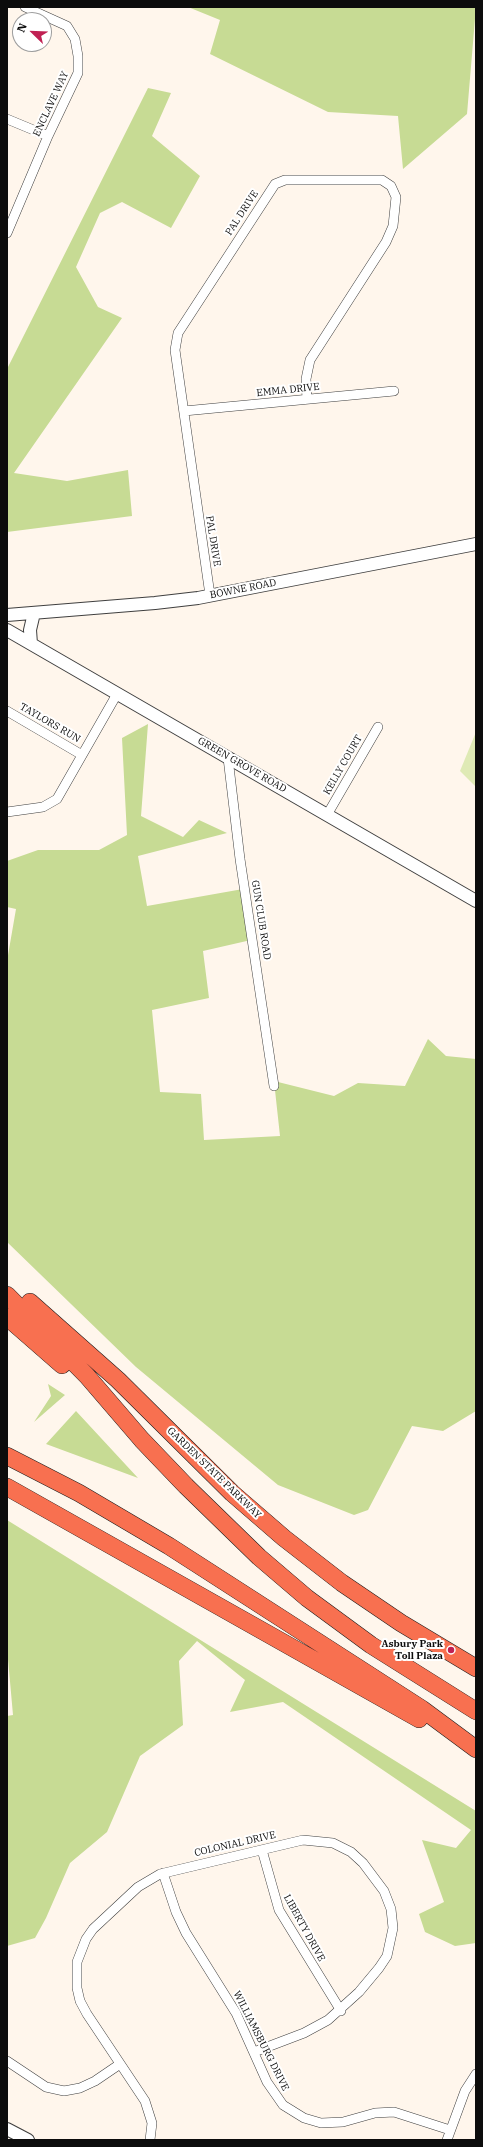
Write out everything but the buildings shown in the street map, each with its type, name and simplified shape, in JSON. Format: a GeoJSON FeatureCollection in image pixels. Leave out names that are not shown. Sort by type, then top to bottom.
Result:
{"type":"FeatureCollection","features":[{"type":"Feature","properties":{"kind":"highway","name":"GARDEN STATE PARKWAY"},"geometry":{"type":"LineString","coordinates":[[7,1286],[22,1295],[71,1337],[152,1412],[232,1493],[284,1538],[342,1583],[401,1623],[476,1668]]}},
{"type":"Feature","properties":{"kind":"highway"},"geometry":{"type":"LineString","coordinates":[[7,1295],[87,1376],[142,1440]]}},
{"type":"Feature","properties":{"kind":"highway"},"geometry":{"type":"LineString","coordinates":[[7,1317],[48,1351],[142,1440],[234,1534],[296,1589],[377,1650],[476,1711]]}},
{"type":"Feature","properties":{"kind":"highway"},"geometry":{"type":"LineString","coordinates":[[7,1456],[79,1493],[169,1546],[422,1708],[472,1746]]}},
{"type":"Feature","properties":{"kind":"highway"},"geometry":{"type":"LineString","coordinates":[[7,1487],[418,1718],[472,1746]]}},
{"type":"Feature","properties":{"kind":"street","name":"ENCLAVE WAY"},"geometry":{"type":"LineString","coordinates":[[7,233],[48,136],[78,73],[78,56],[75,38],[67,26],[25,7]]}},
{"type":"Feature","properties":{"kind":"street"},"geometry":{"type":"LineString","coordinates":[[7,119],[48,136]]}},
{"type":"Feature","properties":{"kind":"street","name":"PAL DRIVE"},"geometry":{"type":"LineString","coordinates":[[210,595],[175,350],[176,339],[272,187],[285,180],[382,180],[391,186],[396,198],[393,226],[386,242],[310,360],[306,372],[307,399]]}},
{"type":"Feature","properties":{"kind":"street","name":"EMMA DRIVE"},"geometry":{"type":"LineString","coordinates":[[184,411],[394,391]]}},
{"type":"Feature","properties":{"kind":"street","name":"BOWNE ROAD"},"geometry":{"type":"LineString","coordinates":[[7,615],[155,603],[210,595],[476,544]]}},
{"type":"Feature","properties":{"kind":"street"},"geometry":{"type":"LineString","coordinates":[[31,644],[30,630],[34,613]]}},
{"type":"Feature","properties":{"kind":"street","name":"GREEN GROVE ROAD"},"geometry":{"type":"LineString","coordinates":[[7,630],[476,900]]}},
{"type":"Feature","properties":{"kind":"street","name":"TAYLORS RUN"},"geometry":{"type":"LineString","coordinates":[[7,812],[50,805],[57,799],[117,694]]}},
{"type":"Feature","properties":{"kind":"street","name":"TAYLORS RUN"},"geometry":{"type":"LineString","coordinates":[[7,711],[82,755]]}},
{"type":"Feature","properties":{"kind":"street","name":"KELLY COURT"},"geometry":{"type":"LineString","coordinates":[[327,815],[378,727]]}},
{"type":"Feature","properties":{"kind":"street","name":"GUN CLUB ROAD"},"geometry":{"type":"LineString","coordinates":[[228,758],[240,859],[274,1086]]}},
{"type":"Feature","properties":{"kind":"street","name":"COLONIAL DRIVE"},"geometry":{"type":"LineString","coordinates":[[150,2140],[152,2123],[147,2106],[80,2001],[77,1988],[77,1962],[81,1948],[93,1929],[138,1886],[163,1873],[303,1840],[333,1843],[351,1852],[363,1863],[384,1891],[391,1909],[393,1928],[387,1956],[366,1984],[341,2010],[309,2030],[254,2052]]}},
{"type":"Feature","properties":{"kind":"street","name":"LIBERTY DRIVE"},"geometry":{"type":"LineString","coordinates":[[262,1850],[280,1910],[341,2010]]}},
{"type":"Feature","properties":{"kind":"street","name":"WILLIAMSBURG DRIVE"},"geometry":{"type":"LineString","coordinates":[[163,1873],[176,1912],[186,1933],[221,1986],[273,2093],[283,2105],[304,2118],[321,2123],[336,2123],[374,2113],[394,2112],[450,2130]]}},
{"type":"Feature","properties":{"kind":"street"},"geometry":{"type":"LineString","coordinates":[[7,2061],[46,2087],[64,2091],[73,2090],[90,2084],[120,2064]]}},
{"type":"Feature","properties":{"kind":"street"},"geometry":{"type":"LineString","coordinates":[[447,2140],[465,2091],[476,2074]]}},
{"type":"Feature","properties":{"kind":"street"},"geometry":{"type":"LineString","coordinates":[[7,2129],[28,2140]]}},
{"type":"Feature","properties":{"kind":"green space"},"geometry":{"type":"Polygon","coordinates":[[[188,7],[476,7],[467,114],[403,169],[398,116],[328,112],[210,54],[220,20],[188,7]]]}},
{"type":"Feature","properties":{"kind":"green space"},"geometry":{"type":"Polygon","coordinates":[[[148,88],[171,93],[152,136],[200,176],[171,228],[122,202],[100,213],[76,267],[98,307],[122,318],[14,473],[67,481],[128,470],[132,516],[7,532],[7,369],[148,88]]]}},
{"type":"Feature","properties":{"kind":"green space"},"geometry":{"type":"Polygon","coordinates":[[[148,724],[141,816],[183,837],[199,820],[227,833],[138,856],[147,906],[243,889],[251,940],[203,951],[209,998],[152,1010],[160,1092],[201,1094],[204,1140],[280,1136],[274,1081],[334,1096],[358,1083],[405,1086],[428,1039],[446,1056],[476,1059],[476,1411],[443,1431],[412,1426],[368,1510],[354,1515],[278,1485],[136,1367],[7,1242],[7,961],[16,909],[7,907],[7,861],[38,850],[99,850],[127,835],[122,738],[148,724]]]}},
{"type":"Feature","properties":{"kind":"green space"},"geometry":{"type":"Polygon","coordinates":[[[476,732],[476,787],[460,771],[476,732]]]}},
{"type":"Feature","properties":{"kind":"green space"},"geometry":{"type":"Polygon","coordinates":[[[48,1384],[65,1395],[34,1422],[51,1396],[48,1384]]]}},
{"type":"Feature","properties":{"kind":"green space"},"geometry":{"type":"Polygon","coordinates":[[[76,1411],[138,1478],[46,1444],[76,1411]]]}},
{"type":"Feature","properties":{"kind":"green space"},"geometry":{"type":"Polygon","coordinates":[[[7,1520],[476,1811],[476,1943],[455,1946],[425,1932],[419,1914],[444,1902],[422,1840],[456,1848],[471,1830],[283,1702],[230,1712],[245,1680],[197,1641],[179,1661],[183,1725],[140,1756],[107,1832],[70,1863],[46,1918],[35,1938],[7,1946],[7,1716],[13,1715],[7,1648],[7,1520]]]}},
{"type":"Feature","properties":{"kind":"place","name":"Asbury Park Toll Plaza"},"geometry":{"type":"Point","coordinates":[451,1650]}}]}
